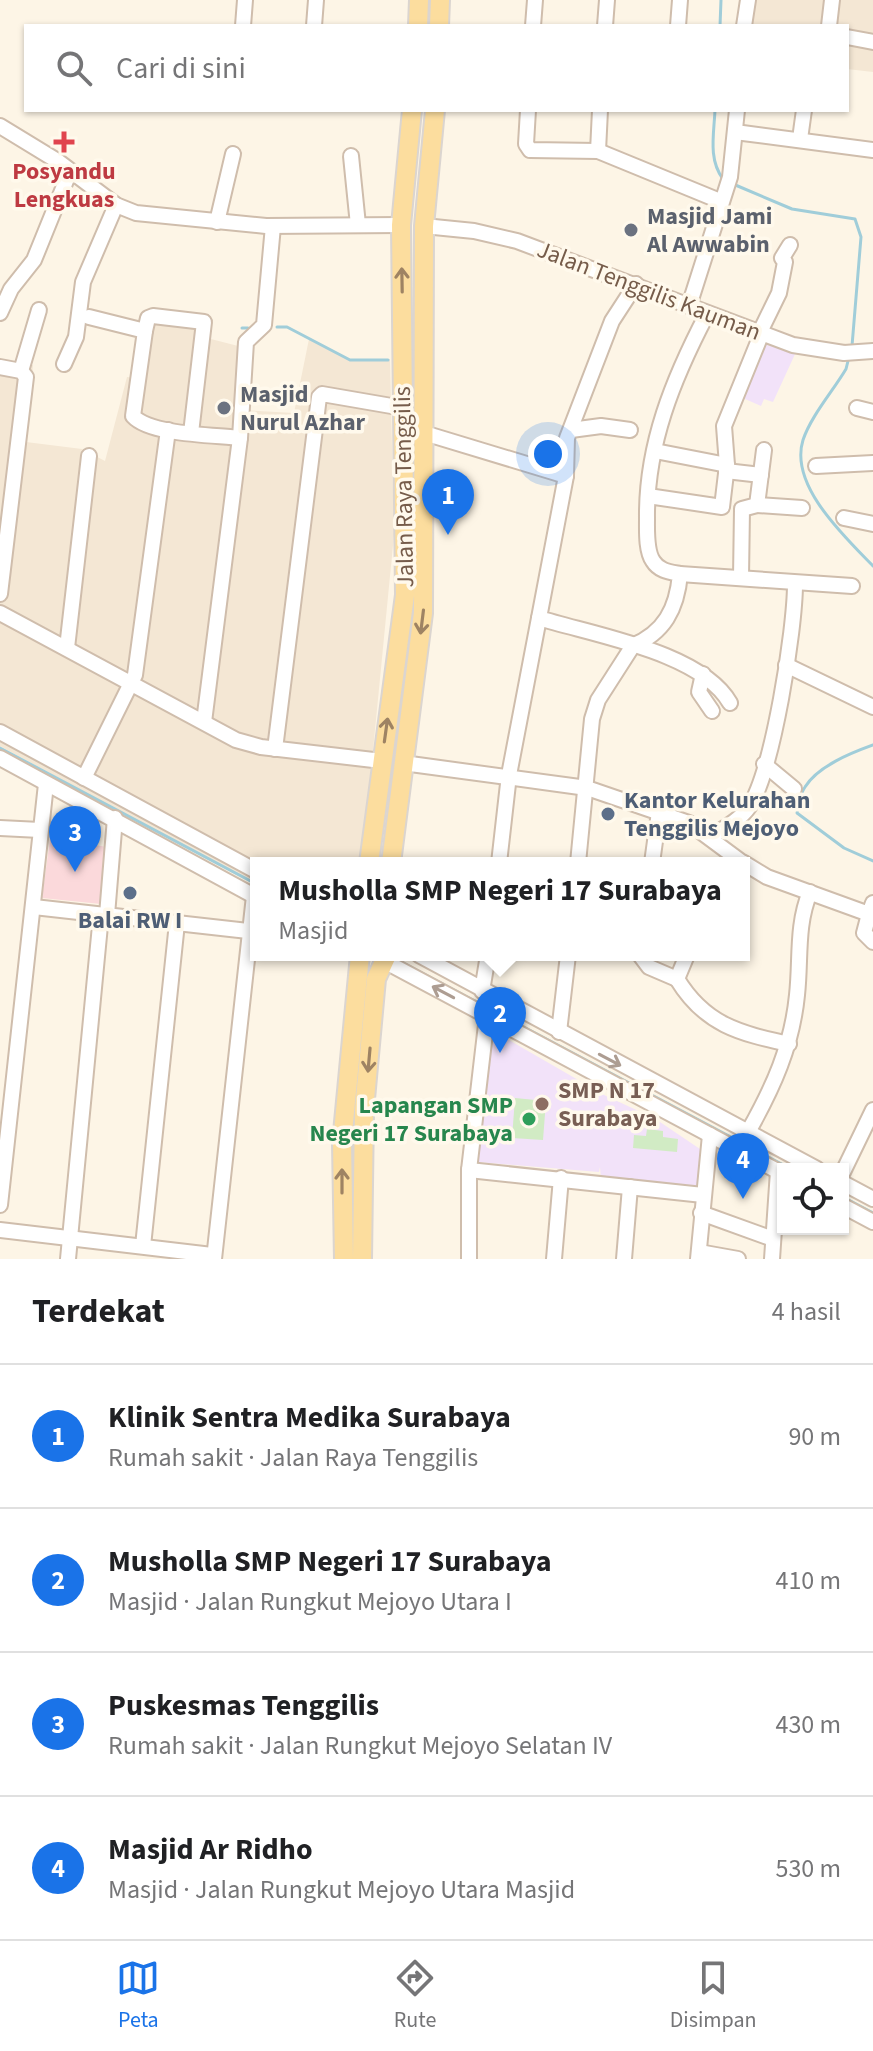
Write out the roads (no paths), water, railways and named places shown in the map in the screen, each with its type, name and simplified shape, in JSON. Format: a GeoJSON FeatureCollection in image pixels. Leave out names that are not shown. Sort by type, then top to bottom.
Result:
{"type":"FeatureCollection","features":[{"type":"Feature","properties":{"kind":"main road"},"geometry":{"type":"LineString","coordinates":[[418,24],[419,0]]}},
{"type":"Feature","properties":{"kind":"main road"},"geometry":{"type":"LineString","coordinates":[[439,24],[440,0]]}},
{"type":"Feature","properties":{"kind":"main road","name":"Jalan Raya Tenggilis"},"geometry":{"type":"LineString","coordinates":[[370,857],[405,595],[401,225],[412,112]]}},
{"type":"Feature","properties":{"kind":"main road","name":"Jalan Raya Tenggilis"},"geometry":{"type":"LineString","coordinates":[[392,857],[424,599],[424,226],[435,112]]}},
{"type":"Feature","properties":{"kind":"main road"},"geometry":{"type":"LineString","coordinates":[[394,672],[414,676]]}},
{"type":"Feature","properties":{"kind":"main road"},"geometry":{"type":"LineString","coordinates":[[344,1259],[345,1108],[359,961]]}},
{"type":"Feature","properties":{"kind":"main road"},"geometry":{"type":"LineString","coordinates":[[362,1259],[364,1110],[376,979],[385,961]]}},
{"type":"Feature","properties":{"kind":"main road"},"geometry":{"type":"LineString","coordinates":[[345,1108],[364,1110]]}},
{"type":"Feature","properties":{"kind":"street"},"geometry":{"type":"LineString","coordinates":[[243,24],[245,0]]}},
{"type":"Feature","properties":{"kind":"street"},"geometry":{"type":"LineString","coordinates":[[314,24],[316,0]]}},
{"type":"Feature","properties":{"kind":"street"},"geometry":{"type":"LineString","coordinates":[[533,24],[535,0]]}},
{"type":"Feature","properties":{"kind":"street"},"geometry":{"type":"LineString","coordinates":[[605,24],[607,0]]}},
{"type":"Feature","properties":{"kind":"street"},"geometry":{"type":"LineString","coordinates":[[678,24],[680,0]]}},
{"type":"Feature","properties":{"kind":"street"},"geometry":{"type":"LineString","coordinates":[[748,0],[749,24]]}},
{"type":"Feature","properties":{"kind":"street"},"geometry":{"type":"LineString","coordinates":[[829,24],[832,0]]}},
{"type":"Feature","properties":{"kind":"street"},"geometry":{"type":"LineString","coordinates":[[849,37],[873,42]]}},
{"type":"Feature","properties":{"kind":"street"},"geometry":{"type":"LineString","coordinates":[[528,112],[526,144],[536,151],[598,151],[726,189]]}},
{"type":"Feature","properties":{"kind":"street"},"geometry":{"type":"LineString","coordinates":[[598,151],[600,112]]}},
{"type":"Feature","properties":{"kind":"street"},"geometry":{"type":"LineString","coordinates":[[689,306],[726,189],[737,112]]}},
{"type":"Feature","properties":{"kind":"street"},"geometry":{"type":"LineString","coordinates":[[800,139],[804,112]]}},
{"type":"Feature","properties":{"kind":"street"},"geometry":{"type":"LineString","coordinates":[[0,126],[116,205],[158,217],[273,226],[401,225]]}},
{"type":"Feature","properties":{"kind":"street"},"geometry":{"type":"LineString","coordinates":[[735,132],[873,150]]}},
{"type":"Feature","properties":{"kind":"street"},"geometry":{"type":"LineString","coordinates":[[217,222],[233,154]]}},
{"type":"Feature","properties":{"kind":"street"},"geometry":{"type":"LineString","coordinates":[[351,156],[358,225]]}},
{"type":"Feature","properties":{"kind":"street"},"geometry":{"type":"LineString","coordinates":[[0,313],[11,289],[34,260],[70,171]]}},
{"type":"Feature","properties":{"kind":"street"},"geometry":{"type":"LineString","coordinates":[[64,364],[76,337],[83,282],[116,205]]}},
{"type":"Feature","properties":{"kind":"street"},"geometry":{"type":"LineString","coordinates":[[204,722],[240,438],[247,338],[264,325],[273,226]]}},
{"type":"Feature","properties":{"kind":"street","name":"Jalan Tenggilis Kauman"},"geometry":{"type":"LineString","coordinates":[[424,226],[474,231],[517,241],[793,345],[844,353],[870,352]]}},
{"type":"Feature","properties":{"kind":"street"},"geometry":{"type":"LineString","coordinates":[[648,496],[722,507],[726,468],[723,436],[729,408],[779,293],[785,262],[782,258],[790,245]]}},
{"type":"Feature","properties":{"kind":"street"},"geometry":{"type":"LineString","coordinates":[[500,857],[509,775],[566,476],[566,439],[585,383],[612,321],[636,284]]}},
{"type":"Feature","properties":{"kind":"street"},"geometry":{"type":"LineString","coordinates":[[21,371],[39,310]]}},
{"type":"Feature","properties":{"kind":"street"},"geometry":{"type":"LineString","coordinates":[[707,314],[669,394],[655,451],[648,496],[651,557],[662,569],[680,574],[852,586]]}},
{"type":"Feature","properties":{"kind":"street"},"geometry":{"type":"LineString","coordinates":[[191,433],[204,322],[153,316],[148,318],[145,331],[133,416],[168,430],[191,433],[240,438]]}},
{"type":"Feature","properties":{"kind":"street"},"geometry":{"type":"LineString","coordinates":[[89,317],[145,331]]}},
{"type":"Feature","properties":{"kind":"street"},"geometry":{"type":"LineString","coordinates":[[0,367],[21,371],[26,377],[0,594]]}},
{"type":"Feature","properties":{"kind":"street"},"geometry":{"type":"LineString","coordinates":[[275,749],[319,397],[322,394],[403,408]]}},
{"type":"Feature","properties":{"kind":"street"},"geometry":{"type":"LineString","coordinates":[[857,408],[873,412]]}},
{"type":"Feature","properties":{"kind":"street"},"geometry":{"type":"LineString","coordinates":[[571,430],[601,426],[630,430]]}},
{"type":"Feature","properties":{"kind":"street"},"geometry":{"type":"LineString","coordinates":[[84,778],[132,686],[146,611],[168,430]]}},
{"type":"Feature","properties":{"kind":"street"},"geometry":{"type":"LineString","coordinates":[[424,433],[566,476]]}},
{"type":"Feature","properties":{"kind":"street"},"geometry":{"type":"LineString","coordinates":[[757,505],[764,450]]}},
{"type":"Feature","properties":{"kind":"street"},"geometry":{"type":"LineString","coordinates":[[655,451],[761,475]]}},
{"type":"Feature","properties":{"kind":"street"},"geometry":{"type":"LineString","coordinates":[[67,648],[89,456]]}},
{"type":"Feature","properties":{"kind":"street"},"geometry":{"type":"LineString","coordinates":[[816,466],[873,463]]}},
{"type":"Feature","properties":{"kind":"street"},"geometry":{"type":"LineString","coordinates":[[741,577],[742,509],[757,505],[802,508]]}},
{"type":"Feature","properties":{"kind":"street"},"geometry":{"type":"LineString","coordinates":[[844,518],[873,524]]}},
{"type":"Feature","properties":{"kind":"street"},"geometry":{"type":"LineString","coordinates":[[579,857],[592,719],[598,700],[632,647],[650,639],[664,625],[674,607],[680,574]]}},
{"type":"Feature","properties":{"kind":"street"},"geometry":{"type":"LineString","coordinates":[[710,837],[740,818],[749,806],[764,764],[796,617],[795,584]]}},
{"type":"Feature","properties":{"kind":"street"},"geometry":{"type":"LineString","coordinates":[[0,613],[236,740],[275,749],[382,761]]}},
{"type":"Feature","properties":{"kind":"street"},"geometry":{"type":"LineString","coordinates":[[539,618],[632,647],[703,674],[730,703]]}},
{"type":"Feature","properties":{"kind":"street"},"geometry":{"type":"LineString","coordinates":[[786,665],[873,707]]}},
{"type":"Feature","properties":{"kind":"street"},"geometry":{"type":"LineString","coordinates":[[703,674],[699,692],[712,711]]}},
{"type":"Feature","properties":{"kind":"street"},"geometry":{"type":"LineString","coordinates":[[0,732],[84,778],[126,816],[250,894]]}},
{"type":"Feature","properties":{"kind":"street"},"geometry":{"type":"LineString","coordinates":[[0,758],[46,784],[250,868]]}},
{"type":"Feature","properties":{"kind":"street"},"geometry":{"type":"LineString","coordinates":[[403,763],[587,788],[689,823],[710,837],[725,857]]}},
{"type":"Feature","properties":{"kind":"street"},"geometry":{"type":"LineString","coordinates":[[764,764],[794,789]]}},
{"type":"Feature","properties":{"kind":"street"},"geometry":{"type":"LineString","coordinates":[[0,1205],[46,784]]}},
{"type":"Feature","properties":{"kind":"street"},"geometry":{"type":"LineString","coordinates":[[653,857],[659,812]]}},
{"type":"Feature","properties":{"kind":"street"},"geometry":{"type":"LineString","coordinates":[[68,1259],[104,915],[126,816]]}},
{"type":"Feature","properties":{"kind":"street"},"geometry":{"type":"LineString","coordinates":[[0,828],[40,830]]}},
{"type":"Feature","properties":{"kind":"street"},"geometry":{"type":"LineString","coordinates":[[750,867],[767,877],[810,892],[871,908],[864,933],[873,942]]}},
{"type":"Feature","properties":{"kind":"street"},"geometry":{"type":"LineString","coordinates":[[748,1132],[775,1084],[789,1044],[797,995],[799,931],[810,892]]}},
{"type":"Feature","properties":{"kind":"street"},"geometry":{"type":"LineString","coordinates":[[34,907],[248,931]]}},
{"type":"Feature","properties":{"kind":"street"},"geometry":{"type":"LineString","coordinates":[[0,1230],[213,1257],[250,921]]}},
{"type":"Feature","properties":{"kind":"street"},"geometry":{"type":"LineString","coordinates":[[143,1246],[177,923]]}},
{"type":"Feature","properties":{"kind":"street"},"geometry":{"type":"LineString","coordinates":[[392,961],[487,1016],[748,1132],[806,1163]]}},
{"type":"Feature","properties":{"kind":"street"},"geometry":{"type":"LineString","coordinates":[[430,961],[559,1032],[576,1053],[710,1135],[777,1171]]}},
{"type":"Feature","properties":{"kind":"street"},"geometry":{"type":"LineString","coordinates":[[482,991],[487,961]]}},
{"type":"Feature","properties":{"kind":"street"},"geometry":{"type":"LineString","coordinates":[[559,1032],[567,961]]}},
{"type":"Feature","properties":{"kind":"street"},"geometry":{"type":"LineString","coordinates":[[644,961],[649,967],[677,979],[703,1014],[734,1030],[789,1044]]}},
{"type":"Feature","properties":{"kind":"street"},"geometry":{"type":"LineString","coordinates":[[677,979],[684,961]]}},
{"type":"Feature","properties":{"kind":"street"},"geometry":{"type":"LineString","coordinates":[[469,1259],[469,1170],[487,1016]]}},
{"type":"Feature","properties":{"kind":"street"},"geometry":{"type":"LineString","coordinates":[[847,1163],[873,1110]]}},
{"type":"Feature","properties":{"kind":"street"},"geometry":{"type":"LineString","coordinates":[[710,1135],[698,1255],[738,1259]]}},
{"type":"Feature","properties":{"kind":"street"},"geometry":{"type":"LineString","coordinates":[[469,1170],[703,1195]]}},
{"type":"Feature","properties":{"kind":"street"},"geometry":{"type":"LineString","coordinates":[[554,1259],[561,1178]]}},
{"type":"Feature","properties":{"kind":"street"},"geometry":{"type":"LineString","coordinates":[[624,1259],[630,1187]]}},
{"type":"Feature","properties":{"kind":"street"},"geometry":{"type":"LineString","coordinates":[[849,1197],[873,1199]]}},
{"type":"Feature","properties":{"kind":"street"},"geometry":{"type":"LineString","coordinates":[[849,1198],[873,1222]]}},
{"type":"Feature","properties":{"kind":"street"},"geometry":{"type":"LineString","coordinates":[[772,1259],[777,1201]]}},
{"type":"Feature","properties":{"kind":"street"},"geometry":{"type":"LineString","coordinates":[[701,1213],[773,1239]]}},
{"type":"Feature","properties":{"kind":"waterway"},"geometry":{"type":"LineString","coordinates":[[720,24],[721,0]]}},
{"type":"Feature","properties":{"kind":"waterway"},"geometry":{"type":"LineString","coordinates":[[715,112],[714,155],[723,179]]}},
{"type":"Feature","properties":{"kind":"waterway"},"geometry":{"type":"LineString","coordinates":[[733,184],[792,209],[855,219],[861,237],[852,346]]}},
{"type":"Feature","properties":{"kind":"waterway"},"geometry":{"type":"LineString","coordinates":[[277,327],[287,327],[350,360],[388,360]]}},
{"type":"Feature","properties":{"kind":"waterway"},"geometry":{"type":"LineString","coordinates":[[242,328],[248,328]]}},
{"type":"Feature","properties":{"kind":"waterway"},"geometry":{"type":"LineString","coordinates":[[849,357],[846,369],[807,431],[801,457],[811,492],[822,509],[873,566]]}},
{"type":"Feature","properties":{"kind":"waterway"},"geometry":{"type":"LineString","coordinates":[[873,745],[845,756],[811,779],[803,790],[797,813],[844,848],[873,861]]}},
{"type":"Feature","properties":{"kind":"waterway"},"geometry":{"type":"LineString","coordinates":[[0,748],[250,881]]}},
{"type":"Feature","properties":{"kind":"waterway"},"geometry":{"type":"LineString","coordinates":[[400,961],[780,1163]]}},
{"type":"Feature","properties":{"kind":"waterway"},"geometry":{"type":"LineString","coordinates":[[849,1200],[873,1213]]}},
{"type":"Feature","properties":{"kind":"place","name":"Posyandu Lengkuas"},"geometry":{"type":"Point","coordinates":[64,142]}},
{"type":"Feature","properties":{"kind":"place","name":"Masjid Jami Al Awwabin"},"geometry":{"type":"Point","coordinates":[631,230]}},
{"type":"Feature","properties":{"kind":"place","name":"Masjid Nurul Azhar"},"geometry":{"type":"Point","coordinates":[224,408]}},
{"type":"Feature","properties":{"kind":"place","name":"Klinik Sentra Medika Surabaya"},"geometry":{"type":"Point","coordinates":[448,535]}},
{"type":"Feature","properties":{"kind":"place","name":"Kantor Kelurahan Tenggilis Mejoyo"},"geometry":{"type":"Point","coordinates":[608,814]}},
{"type":"Feature","properties":{"kind":"place","name":"Puskesmas Tenggilis"},"geometry":{"type":"Point","coordinates":[75,872]}},
{"type":"Feature","properties":{"kind":"place","name":"Balai RW I"},"geometry":{"type":"Point","coordinates":[130,893]}},
{"type":"Feature","properties":{"kind":"place","name":"Musholla SMP Negeri 17 Surabaya"},"geometry":{"type":"Point","coordinates":[500,1053]}},
{"type":"Feature","properties":{"kind":"place","name":"SMP N 17 Surabaya"},"geometry":{"type":"Point","coordinates":[542,1104]}},
{"type":"Feature","properties":{"kind":"place","name":"Lapangan SMP Negeri 17 Surabaya"},"geometry":{"type":"Point","coordinates":[529,1119]}},
{"type":"Feature","properties":{"kind":"place","name":"Masjid Ar Ridho"},"geometry":{"type":"Point","coordinates":[743,1199]}}]}
